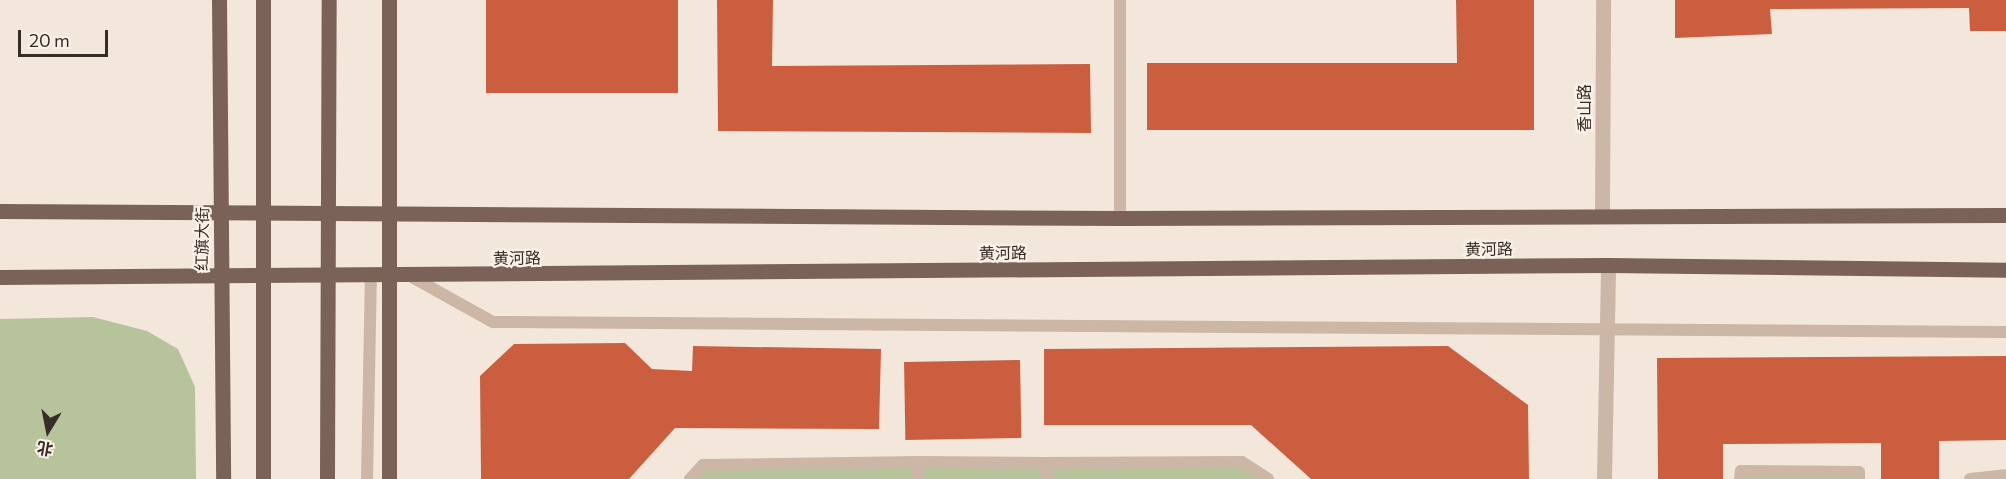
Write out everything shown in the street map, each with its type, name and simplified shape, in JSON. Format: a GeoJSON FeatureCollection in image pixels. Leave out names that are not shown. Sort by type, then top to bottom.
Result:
{"type":"FeatureCollection","features":[{"type":"Feature","properties":{"kind":"main road","name":"红旗大街"},"geometry":{"type":"LineString","coordinates":[[219,0],[223,479]]}},
{"type":"Feature","properties":{"kind":"main road"},"geometry":{"type":"LineString","coordinates":[[263,0],[263,479]]}},
{"type":"Feature","properties":{"kind":"main road"},"geometry":{"type":"LineString","coordinates":[[327,479],[328,0]]}},
{"type":"Feature","properties":{"kind":"main road"},"geometry":{"type":"LineString","coordinates":[[389,0],[389,479]]}},
{"type":"Feature","properties":{"kind":"main road","name":"黄河路"},"geometry":{"type":"LineString","coordinates":[[0,211],[1120,218],[2006,215]]}},
{"type":"Feature","properties":{"kind":"main road","name":"黄河路"},"geometry":{"type":"LineString","coordinates":[[0,277],[412,277],[1608,266],[2006,270]]}},
{"type":"Feature","properties":{"kind":"street","name":"香山路"},"geometry":{"type":"LineString","coordinates":[[1602,216],[1603,0]]}},
{"type":"Feature","properties":{"kind":"street"},"geometry":{"type":"LineString","coordinates":[[1604,479],[1608,266]]}},
{"type":"Feature","properties":{"kind":"lane"},"geometry":{"type":"LineString","coordinates":[[1120,0],[1120,218]]}},
{"type":"Feature","properties":{"kind":"lane"},"geometry":{"type":"LineString","coordinates":[[367,479],[371,277]]}},
{"type":"Feature","properties":{"kind":"lane"},"geometry":{"type":"LineString","coordinates":[[412,277],[493,322],[1607,327],[2006,332]]}},
{"type":"Feature","properties":{"kind":"lane"},"geometry":{"type":"LineString","coordinates":[[918,462],[918,479]]}},
{"type":"Feature","properties":{"kind":"lane"},"geometry":{"type":"LineString","coordinates":[[690,479],[703,465],[918,462],[1242,462],[1268,479]]}},
{"type":"Feature","properties":{"kind":"lane"},"geometry":{"type":"LineString","coordinates":[[1042,463],[1049,479]]}},
{"type":"Feature","properties":{"kind":"lane"},"geometry":{"type":"LineString","coordinates":[[1740,479],[1741,471],[1752,471],[1858,472],[1859,479]]}},
{"type":"Feature","properties":{"kind":"lane"},"geometry":{"type":"LineString","coordinates":[[1970,479],[2006,475]]}},
{"type":"Feature","properties":{"kind":"green space"},"geometry":{"type":"Polygon","coordinates":[[[93,317],[147,331],[178,349],[195,387],[196,479],[0,479],[0,319],[93,317]]]}},
{"type":"Feature","properties":{"kind":"green space"},"geometry":{"type":"Polygon","coordinates":[[[1242,462],[1268,479],[690,479],[703,465],[1242,462]]]}},
{"type":"Feature","properties":{"kind":"green space"},"geometry":{"type":"Polygon","coordinates":[[[1741,471],[1859,471],[1859,479],[1741,479],[1741,471]]]}},
{"type":"Feature","properties":{"kind":"building"},"geometry":{"type":"Polygon","coordinates":[[[486,0],[678,0],[678,93],[486,93],[486,0]]]}},
{"type":"Feature","properties":{"kind":"building"},"geometry":{"type":"Polygon","coordinates":[[[717,0],[773,0],[772,66],[1090,64],[1091,133],[718,131],[717,0]]]}},
{"type":"Feature","properties":{"kind":"building"},"geometry":{"type":"Polygon","coordinates":[[[1456,0],[1534,0],[1534,130],[1147,130],[1147,63],[1457,63],[1456,0]]]}},
{"type":"Feature","properties":{"kind":"building"},"geometry":{"type":"Polygon","coordinates":[[[1675,0],[2006,0],[2006,31],[1970,31],[1969,8],[1770,9],[1772,34],[1675,38],[1675,0]]]}},
{"type":"Feature","properties":{"kind":"building"},"geometry":{"type":"Polygon","coordinates":[[[625,343],[652,369],[692,371],[693,346],[881,349],[879,429],[675,428],[629,479],[481,479],[480,376],[514,344],[625,343]]]}},
{"type":"Feature","properties":{"kind":"building"},"geometry":{"type":"Polygon","coordinates":[[[1448,346],[1528,405],[1529,479],[1311,479],[1251,425],[1044,425],[1044,349],[1448,346]]]}},
{"type":"Feature","properties":{"kind":"building"},"geometry":{"type":"Polygon","coordinates":[[[2006,356],[2006,440],[1939,441],[1939,479],[1881,479],[1881,443],[1723,444],[1723,479],[1658,479],[1657,358],[2006,356]]]}},
{"type":"Feature","properties":{"kind":"building"},"geometry":{"type":"Polygon","coordinates":[[[1020,360],[1021,438],[905,440],[904,362],[1020,360]]]}}]}
